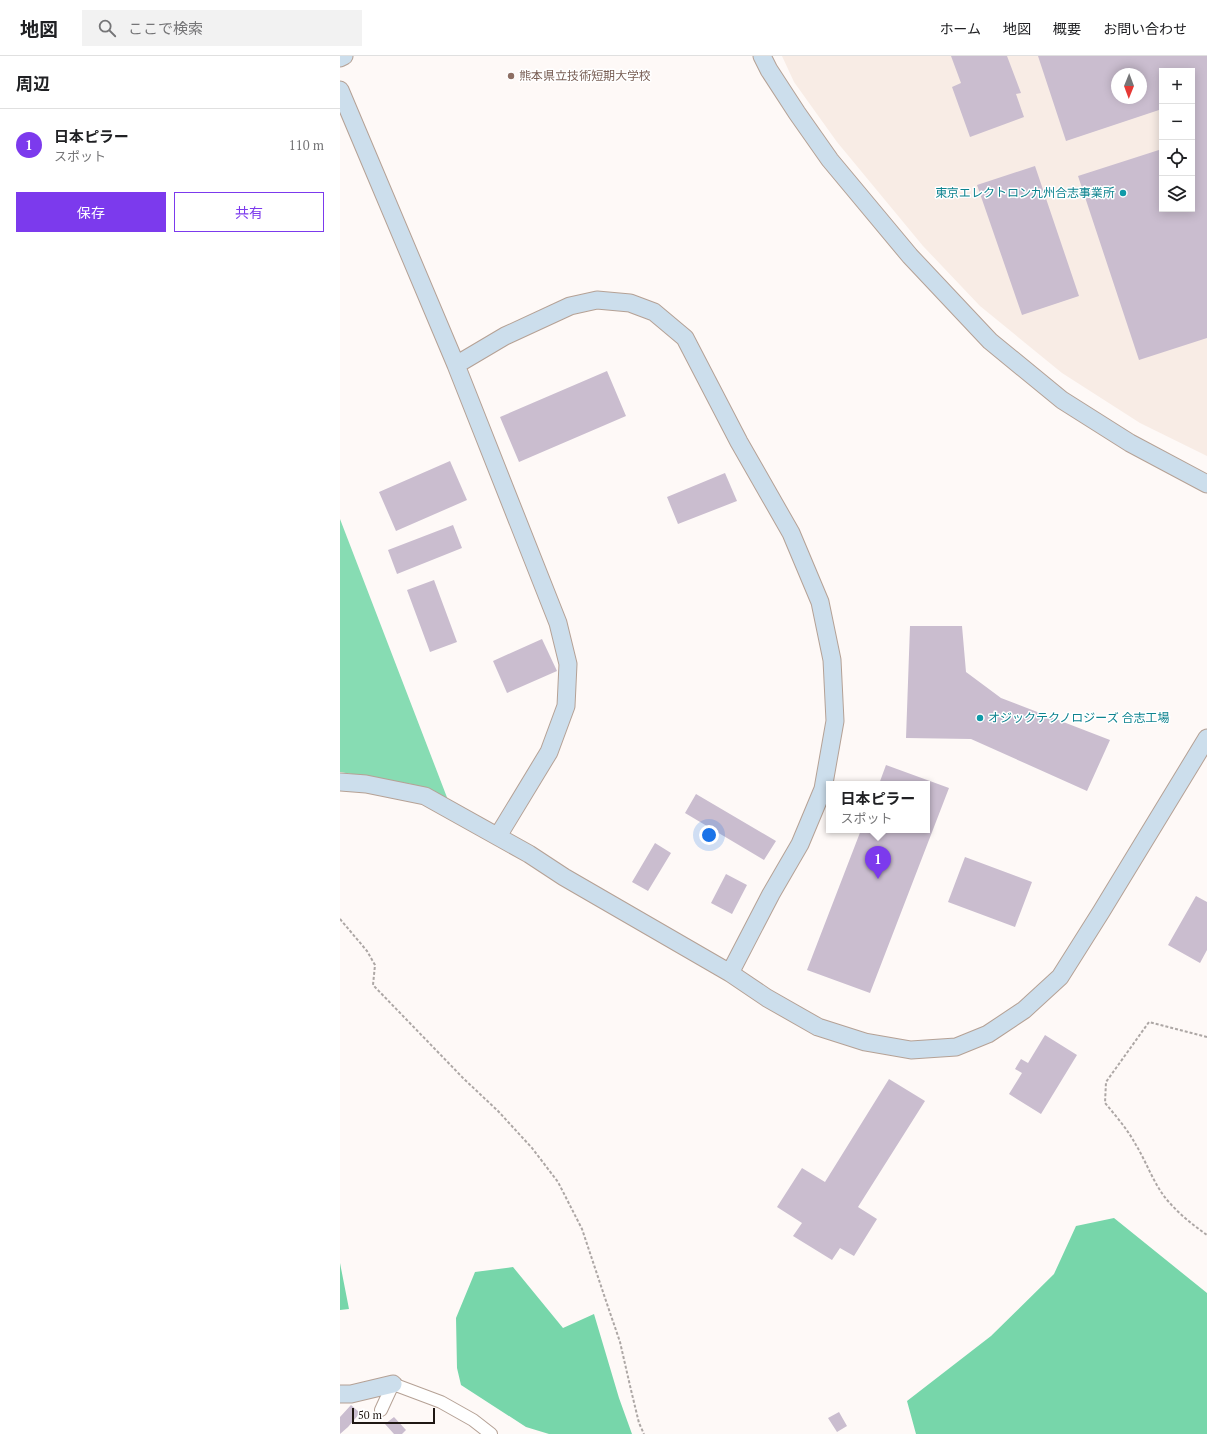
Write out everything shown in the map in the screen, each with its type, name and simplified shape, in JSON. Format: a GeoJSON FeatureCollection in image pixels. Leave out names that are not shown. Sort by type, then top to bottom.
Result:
{"type":"FeatureCollection","features":[{"type":"Feature","properties":{"kind":"street"},"geometry":{"type":"LineString","coordinates":[[340,58],[344,56]]}},
{"type":"Feature","properties":{"kind":"street"},"geometry":{"type":"LineString","coordinates":[[762,56],[796,113],[830,160],[865,204],[910,256],[990,341],[1062,400],[1130,443],[1207,484]]}},
{"type":"Feature","properties":{"kind":"street"},"geometry":{"type":"LineString","coordinates":[[340,90],[456,365],[558,623],[568,664],[566,706],[549,752],[498,836]]}},
{"type":"Feature","properties":{"kind":"street"},"geometry":{"type":"LineString","coordinates":[[456,365],[505,336],[570,306],[597,300],[630,303],[654,312],[684,338],[791,533],[820,602],[832,660],[835,721],[823,789],[800,844],[771,894],[730,973]]}},
{"type":"Feature","properties":{"kind":"street"},"geometry":{"type":"LineString","coordinates":[[340,782],[366,784],[425,796],[529,854],[564,877],[730,973],[767,998],[818,1027],[865,1042],[919,1050],[956,1047],[988,1034],[1024,1010],[1060,977],[1207,738]]}},
{"type":"Feature","properties":{"kind":"street"},"geometry":{"type":"LineString","coordinates":[[381,1410],[393,1384]]}},
{"type":"Feature","properties":{"kind":"street"},"geometry":{"type":"LineString","coordinates":[[340,1394],[351,1394],[393,1384],[442,1402],[473,1420],[491,1434]]}},
{"type":"Feature","properties":{"kind":"path"},"geometry":{"type":"LineString","coordinates":[[340,919],[367,951],[375,965],[373,985],[464,1079],[498,1111],[532,1148],[558,1182],[582,1229],[620,1342],[631,1390],[644,1434]]}},
{"type":"Feature","properties":{"kind":"path"},"geometry":{"type":"LineString","coordinates":[[1207,1037],[1149,1022],[1106,1082],[1105,1103],[1121,1122],[1136,1144],[1153,1179],[1167,1201],[1188,1221],[1207,1235]]}},
{"type":"Feature","properties":{"kind":"shaded area"},"geometry":{"type":"Polygon","coordinates":[[[782,56],[1207,56],[1207,456],[1140,423],[1062,373],[980,306],[923,246],[837,142],[794,82],[782,56]]]}},
{"type":"Feature","properties":{"kind":"green space"},"geometry":{"type":"Polygon","coordinates":[[[340,519],[448,800],[411,784],[340,772],[340,519]]]}},
{"type":"Feature","properties":{"kind":"green space"},"geometry":{"type":"Polygon","coordinates":[[[1114,1218],[1207,1293],[1207,1434],[916,1434],[907,1401],[991,1336],[1054,1274],[1076,1226],[1114,1218]]]}},
{"type":"Feature","properties":{"kind":"green space"},"geometry":{"type":"Polygon","coordinates":[[[340,1263],[349,1309],[340,1310],[340,1263]]]}},
{"type":"Feature","properties":{"kind":"green space"},"geometry":{"type":"Polygon","coordinates":[[[513,1267],[563,1328],[594,1314],[619,1398],[632,1434],[549,1434],[526,1427],[461,1385],[457,1368],[456,1318],[475,1272],[513,1267]]]}},
{"type":"Feature","properties":{"kind":"building"},"geometry":{"type":"Polygon","coordinates":[[[951,56],[1007,56],[1021,93],[1016,94],[1024,117],[970,137],[952,87],[961,83],[951,56]]]}},
{"type":"Feature","properties":{"kind":"building","name":"東京エレクトロン九州合志事業所"},"geometry":{"type":"Polygon","coordinates":[[[1038,56],[1207,56],[1207,338],[1139,360],[1078,176],[1159,150],[1159,212],[1195,212],[1195,68],[1159,68],[1159,110],[1066,141],[1038,56]]]}},
{"type":"Feature","properties":{"kind":"building","name":"東京エレクトロン九州合志事業所"},"geometry":{"type":"Polygon","coordinates":[[[1035,166],[1079,296],[1022,315],[977,185],[1035,166]]]}},
{"type":"Feature","properties":{"kind":"building"},"geometry":{"type":"Polygon","coordinates":[[[607,371],[626,416],[519,462],[500,417],[607,371]]]}},
{"type":"Feature","properties":{"kind":"building"},"geometry":{"type":"Polygon","coordinates":[[[450,461],[467,500],[396,531],[379,492],[450,461]]]}},
{"type":"Feature","properties":{"kind":"building"},"geometry":{"type":"Polygon","coordinates":[[[725,473],[737,501],[678,524],[667,497],[725,473]]]}},
{"type":"Feature","properties":{"kind":"building"},"geometry":{"type":"Polygon","coordinates":[[[453,525],[462,548],[397,574],[388,550],[453,525]]]}},
{"type":"Feature","properties":{"kind":"building"},"geometry":{"type":"Polygon","coordinates":[[[434,580],[457,642],[430,652],[407,590],[434,580]]]}},
{"type":"Feature","properties":{"kind":"building","name":"オジックテクノロジーズ 合志工場"},"geometry":{"type":"Polygon","coordinates":[[[910,626],[962,626],[966,672],[1001,698],[1110,740],[1087,791],[971,739],[906,738],[910,626]]]}},
{"type":"Feature","properties":{"kind":"building"},"geometry":{"type":"Polygon","coordinates":[[[542,639],[557,671],[507,693],[493,661],[542,639]]]}},
{"type":"Feature","properties":{"kind":"building"},"geometry":{"type":"Polygon","coordinates":[[[886,765],[930,781],[880,781],[886,765]]]}},
{"type":"Feature","properties":{"kind":"building"},"geometry":{"type":"Polygon","coordinates":[[[930,781],[949,788],[870,993],[807,970],[860,833],[930,833],[930,781]]]}},
{"type":"Feature","properties":{"kind":"building"},"geometry":{"type":"Polygon","coordinates":[[[696,794],[776,841],[764,860],[685,813],[696,794]]]}},
{"type":"Feature","properties":{"kind":"building"},"geometry":{"type":"Polygon","coordinates":[[[655,843],[671,853],[648,891],[632,882],[655,843]]]}},
{"type":"Feature","properties":{"kind":"building"},"geometry":{"type":"Polygon","coordinates":[[[965,857],[1032,882],[1015,927],[948,902],[965,857]]]}},
{"type":"Feature","properties":{"kind":"building"},"geometry":{"type":"Polygon","coordinates":[[[726,874],[747,885],[732,914],[711,903],[726,874]]]}},
{"type":"Feature","properties":{"kind":"building"},"geometry":{"type":"Polygon","coordinates":[[[1196,896],[1207,902],[1207,950],[1200,963],[1168,945],[1196,896]]]}},
{"type":"Feature","properties":{"kind":"building"},"geometry":{"type":"Polygon","coordinates":[[[1045,1035],[1077,1055],[1041,1114],[1009,1094],[1022,1073],[1015,1069],[1021,1059],[1028,1063],[1045,1035]]]}},
{"type":"Feature","properties":{"kind":"building"},"geometry":{"type":"Polygon","coordinates":[[[889,1079],[925,1101],[858,1207],[877,1219],[854,1256],[840,1248],[832,1260],[793,1236],[802,1223],[777,1207],[802,1168],[825,1182],[889,1079]]]}},
{"type":"Feature","properties":{"kind":"building"},"geometry":{"type":"Polygon","coordinates":[[[351,1405],[360,1413],[340,1434],[340,1417],[351,1405]]]}},
{"type":"Feature","properties":{"kind":"building"},"geometry":{"type":"Polygon","coordinates":[[[839,1412],[847,1426],[837,1432],[828,1418],[839,1412]]]}},
{"type":"Feature","properties":{"kind":"building"},"geometry":{"type":"Polygon","coordinates":[[[394,1417],[406,1430],[402,1434],[394,1434],[385,1424],[394,1417]]]}},
{"type":"Feature","properties":{"kind":"place","name":"熊本県立技術短期大学校"},"geometry":{"type":"Point","coordinates":[511,76]}},
{"type":"Feature","properties":{"kind":"place","name":"東京エレクトロン九州合志事業所"},"geometry":{"type":"Point","coordinates":[1123,193]}},
{"type":"Feature","properties":{"kind":"place","name":"オジックテクノロジーズ 合志工場"},"geometry":{"type":"Point","coordinates":[980,718]}},
{"type":"Feature","properties":{"kind":"place","name":"日本ピラー"},"geometry":{"type":"Point","coordinates":[878,879]}}]}
